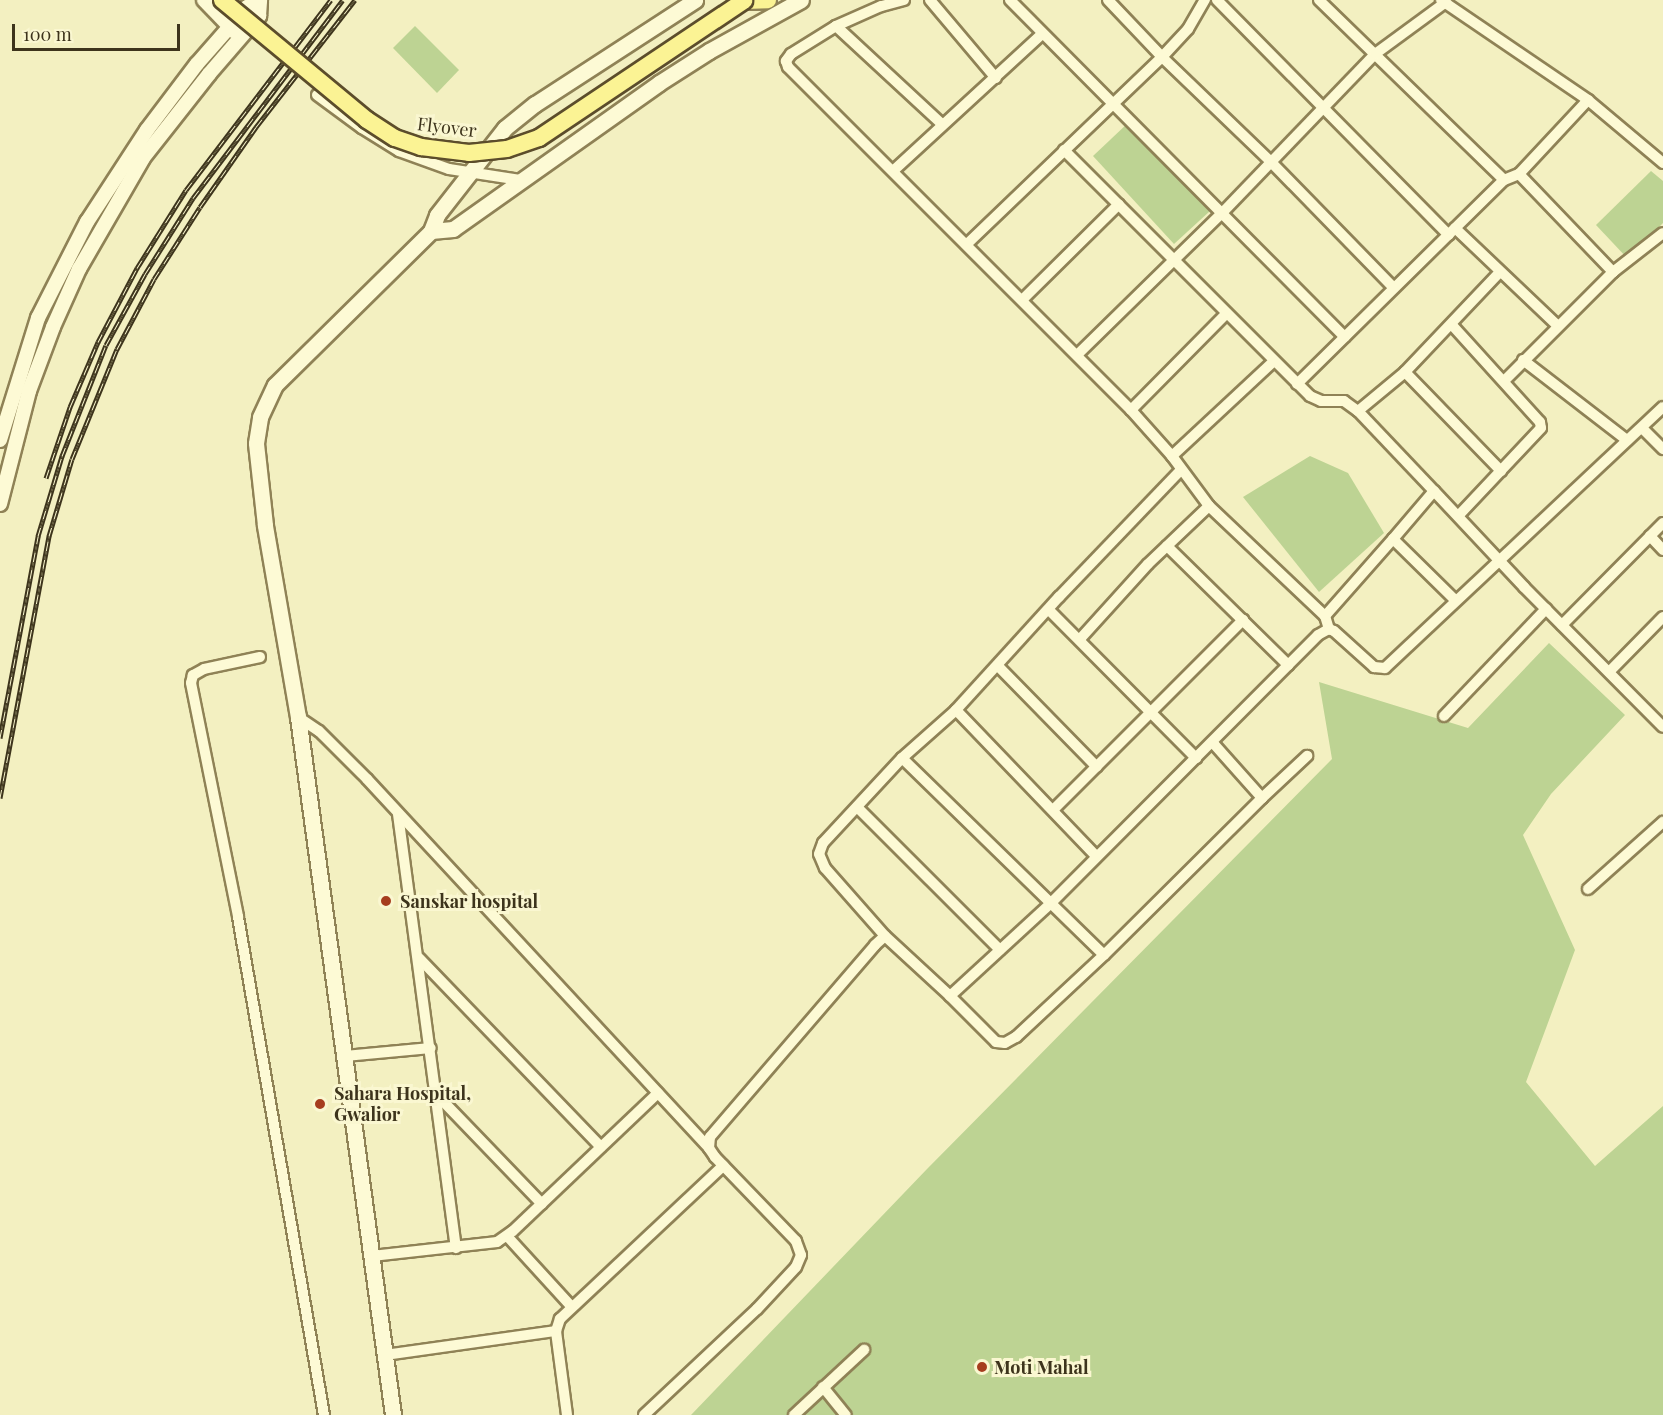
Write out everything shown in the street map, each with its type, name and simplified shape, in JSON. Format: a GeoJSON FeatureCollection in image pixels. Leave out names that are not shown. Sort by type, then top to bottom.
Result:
{"type":"FeatureCollection","features":[{"type":"Feature","properties":{"kind":"main road","name":"Flyover"},"geometry":{"type":"LineString","coordinates":[[222,0],[358,113],[395,138],[421,147],[469,153],[507,148],[539,138],[745,0],[768,0]]}},
{"type":"Feature","properties":{"kind":"main road"},"geometry":{"type":"LineString","coordinates":[[393,1415],[298,717],[265,525],[256,442],[260,417],[275,385],[431,231],[437,214],[505,128],[518,117],[695,0]]}},
{"type":"Feature","properties":{"kind":"main road"},"geometry":{"type":"LineString","coordinates":[[431,231],[453,229],[520,180],[709,51],[801,0]]}},
{"type":"Feature","properties":{"kind":"street"},"geometry":{"type":"LineString","coordinates":[[204,0],[241,38]]}},
{"type":"Feature","properties":{"kind":"street"},"geometry":{"type":"LineString","coordinates":[[0,440],[38,318],[87,222],[147,130],[197,64],[247,7],[260,0],[260,16],[143,158],[79,269],[53,327],[29,391],[0,504]]}},
{"type":"Feature","properties":{"kind":"street"},"geometry":{"type":"LineString","coordinates":[[904,0],[881,6],[836,26],[791,54],[786,61],[788,67],[1131,410],[1172,456],[1209,506],[1325,616],[1329,629],[1374,668],[1385,668],[1663,407]]}},
{"type":"Feature","properties":{"kind":"street"},"geometry":{"type":"LineString","coordinates":[[930,0],[996,78]]}},
{"type":"Feature","properties":{"kind":"street"},"geometry":{"type":"LineString","coordinates":[[1010,0],[1345,337]]}},
{"type":"Feature","properties":{"kind":"street"},"geometry":{"type":"LineString","coordinates":[[1108,0],[1162,57],[1270,161],[1394,288]]}},
{"type":"Feature","properties":{"kind":"street"},"geometry":{"type":"LineString","coordinates":[[967,244],[1162,57],[1188,29],[1205,0]]}},
{"type":"Feature","properties":{"kind":"street"},"geometry":{"type":"LineString","coordinates":[[1217,0],[1324,108],[1452,231],[1558,326]]}},
{"type":"Feature","properties":{"kind":"street"},"geometry":{"type":"LineString","coordinates":[[1319,0],[1504,180]]}},
{"type":"Feature","properties":{"kind":"street"},"geometry":{"type":"LineString","coordinates":[[1077,355],[1223,212],[1375,54],[1444,1],[1588,100],[1663,163]]}},
{"type":"Feature","properties":{"kind":"street"},"geometry":{"type":"LineString","coordinates":[[836,26],[942,123]]}},
{"type":"Feature","properties":{"kind":"street"},"geometry":{"type":"LineString","coordinates":[[893,171],[942,123],[996,78],[1042,34]]}},
{"type":"Feature","properties":{"kind":"street"},"geometry":{"type":"LineString","coordinates":[[317,95],[362,128],[399,151],[449,169],[520,180]]}},
{"type":"Feature","properties":{"kind":"street"},"geometry":{"type":"LineString","coordinates":[[1297,384],[1504,180],[1519,174],[1588,100]]}},
{"type":"Feature","properties":{"kind":"street"},"geometry":{"type":"LineString","coordinates":[[1064,150],[1310,396],[1321,401],[1344,401],[1358,411],[1459,515],[1500,562],[1663,727]]}},
{"type":"Feature","properties":{"kind":"street"},"geometry":{"type":"LineString","coordinates":[[1519,174],[1613,272]]}},
{"type":"Feature","properties":{"kind":"street"},"geometry":{"type":"LineString","coordinates":[[1022,300],[1119,204]]}},
{"type":"Feature","properties":{"kind":"street"},"geometry":{"type":"LineString","coordinates":[[1504,381],[1613,272],[1663,232]]}},
{"type":"Feature","properties":{"kind":"street"},"geometry":{"type":"LineString","coordinates":[[1358,411],[1405,372],[1500,272]]}},
{"type":"Feature","properties":{"kind":"street"},"geometry":{"type":"LineString","coordinates":[[1131,410],[1227,313]]}},
{"type":"Feature","properties":{"kind":"street"},"geometry":{"type":"LineString","coordinates":[[1452,325],[1540,422],[1541,428],[1459,515]]}},
{"type":"Feature","properties":{"kind":"street"},"geometry":{"type":"LineString","coordinates":[[1523,360],[1627,440]]}},
{"type":"Feature","properties":{"kind":"street"},"geometry":{"type":"LineString","coordinates":[[1172,456],[1274,361]]}},
{"type":"Feature","properties":{"kind":"street"},"geometry":{"type":"LineString","coordinates":[[1405,372],[1502,471]]}},
{"type":"Feature","properties":{"kind":"street"},"geometry":{"type":"LineString","coordinates":[[1642,428],[1663,449]]}},
{"type":"Feature","properties":{"kind":"street"},"geometry":{"type":"LineString","coordinates":[[1181,470],[1059,597],[956,710],[902,758],[823,843],[819,854],[825,868],[885,936],[996,1042],[1005,1044],[1016,1037],[1104,955],[1307,756]]}},
{"type":"Feature","properties":{"kind":"street"},"geometry":{"type":"LineString","coordinates":[[1325,616],[1434,491]]}},
{"type":"Feature","properties":{"kind":"street"},"geometry":{"type":"LineString","coordinates":[[1080,639],[1167,546],[1209,506]]}},
{"type":"Feature","properties":{"kind":"street"},"geometry":{"type":"LineString","coordinates":[[1562,625],[1663,523]]}},
{"type":"Feature","properties":{"kind":"street"},"geometry":{"type":"LineString","coordinates":[[1650,536],[1663,550]]}},
{"type":"Feature","properties":{"kind":"street"},"geometry":{"type":"LineString","coordinates":[[1393,539],[1455,600]]}},
{"type":"Feature","properties":{"kind":"street"},"geometry":{"type":"LineString","coordinates":[[1167,546],[1288,665]]}},
{"type":"Feature","properties":{"kind":"street"},"geometry":{"type":"LineString","coordinates":[[1444,716],[1546,609]]}},
{"type":"Feature","properties":{"kind":"street"},"geometry":{"type":"LineString","coordinates":[[1049,610],[1196,758]]}},
{"type":"Feature","properties":{"kind":"street"},"geometry":{"type":"LineString","coordinates":[[1609,672],[1663,617]]}},
{"type":"Feature","properties":{"kind":"street"},"geometry":{"type":"LineString","coordinates":[[1053,810],[1243,620]]}},
{"type":"Feature","properties":{"kind":"street"},"geometry":{"type":"LineString","coordinates":[[950,996],[1050,903],[1096,855],[1213,743],[1288,665],[1318,636],[1329,629]]}},
{"type":"Feature","properties":{"kind":"street"},"geometry":{"type":"LineString","coordinates":[[260,657],[204,669],[194,675],[191,683],[238,917],[324,1415]]}},
{"type":"Feature","properties":{"kind":"street"},"geometry":{"type":"LineString","coordinates":[[998,666],[1097,767]]}},
{"type":"Feature","properties":{"kind":"street"},"geometry":{"type":"LineString","coordinates":[[956,710],[1096,855]]}},
{"type":"Feature","properties":{"kind":"street"},"geometry":{"type":"LineString","coordinates":[[298,717],[319,731],[398,813],[709,1148],[723,1166],[796,1241],[801,1255],[796,1267],[764,1301],[644,1415]]}},
{"type":"Feature","properties":{"kind":"street"},"geometry":{"type":"LineString","coordinates":[[1213,743],[1262,798]]}},
{"type":"Feature","properties":{"kind":"street"},"geometry":{"type":"LineString","coordinates":[[902,758],[1104,955]]}},
{"type":"Feature","properties":{"kind":"street"},"geometry":{"type":"LineString","coordinates":[[857,807],[1000,950]]}},
{"type":"Feature","properties":{"kind":"street"},"geometry":{"type":"LineString","coordinates":[[398,813],[456,1248]]}},
{"type":"Feature","properties":{"kind":"street"},"geometry":{"type":"LineString","coordinates":[[1588,889],[1663,822]]}},
{"type":"Feature","properties":{"kind":"street"},"geometry":{"type":"LineString","coordinates":[[709,1148],[712,1132],[885,936]]}},
{"type":"Feature","properties":{"kind":"street"},"geometry":{"type":"LineString","coordinates":[[419,958],[601,1147]]}},
{"type":"Feature","properties":{"kind":"street"},"geometry":{"type":"LineString","coordinates":[[345,1056],[431,1048]]}},
{"type":"Feature","properties":{"kind":"street"},"geometry":{"type":"LineString","coordinates":[[372,1256],[497,1242],[507,1236],[542,1204],[658,1093]]}},
{"type":"Feature","properties":{"kind":"street"},"geometry":{"type":"LineString","coordinates":[[437,1095],[542,1204]]}},
{"type":"Feature","properties":{"kind":"street"},"geometry":{"type":"LineString","coordinates":[[567,1415],[556,1331],[560,1319],[723,1166]]}},
{"type":"Feature","properties":{"kind":"street"},"geometry":{"type":"LineString","coordinates":[[507,1236],[572,1306]]}},
{"type":"Feature","properties":{"kind":"street"},"geometry":{"type":"LineString","coordinates":[[385,1355],[556,1331]]}},
{"type":"Feature","properties":{"kind":"street"},"geometry":{"type":"LineString","coordinates":[[794,1415],[864,1350]]}},
{"type":"Feature","properties":{"kind":"street"},"geometry":{"type":"LineString","coordinates":[[823,1387],[846,1415]]}},
{"type":"Feature","properties":{"kind":"green space"},"geometry":{"type":"Polygon","coordinates":[[[415,26],[459,70],[437,93],[393,48],[415,26]]]}},
{"type":"Feature","properties":{"kind":"green space"},"geometry":{"type":"Polygon","coordinates":[[[1128,123],[1210,211],[1174,244],[1093,156],[1128,123]]]}},
{"type":"Feature","properties":{"kind":"green space"},"geometry":{"type":"Polygon","coordinates":[[[1651,171],[1663,181],[1663,223],[1628,259],[1596,225],[1651,171]]]}},
{"type":"Feature","properties":{"kind":"green space"},"geometry":{"type":"Polygon","coordinates":[[[1310,456],[1348,473],[1384,533],[1319,592],[1243,497],[1310,456]]]}},
{"type":"Feature","properties":{"kind":"green space"},"geometry":{"type":"Polygon","coordinates":[[[1549,643],[1625,715],[1551,794],[1523,835],[1575,950],[1526,1082],[1595,1166],[1663,1106],[1663,1415],[691,1415],[927,1169],[1332,759],[1319,682],[1468,728],[1549,643]]]}},
{"type":"Feature","properties":{"kind":"railway"},"geometry":{"type":"LineString","coordinates":[[46,478],[70,407],[98,342],[137,268],[186,190],[331,0]]}},
{"type":"Feature","properties":{"kind":"railway"},"geometry":{"type":"LineString","coordinates":[[0,738],[38,536],[62,456],[106,345],[145,274],[193,198],[343,0]]}},
{"type":"Feature","properties":{"kind":"railway"},"geometry":{"type":"LineString","coordinates":[[0,798],[49,536],[72,459],[117,349],[154,279],[200,207],[256,127],[355,0]]}},
{"type":"Feature","properties":{"kind":"place","name":"Sanskar hospital"},"geometry":{"type":"Point","coordinates":[386,901]}},
{"type":"Feature","properties":{"kind":"place","name":"Sahara Hospital, Gwalior"},"geometry":{"type":"Point","coordinates":[320,1104]}},
{"type":"Feature","properties":{"kind":"place","name":"Moti Mahal"},"geometry":{"type":"Point","coordinates":[982,1367]}}]}
